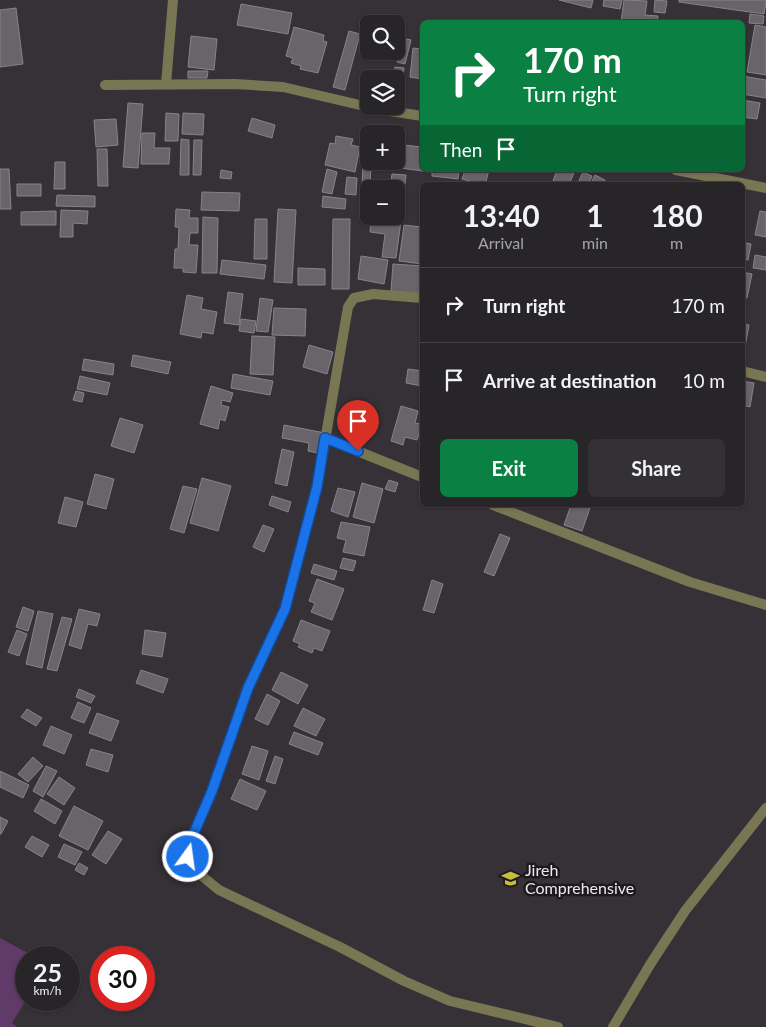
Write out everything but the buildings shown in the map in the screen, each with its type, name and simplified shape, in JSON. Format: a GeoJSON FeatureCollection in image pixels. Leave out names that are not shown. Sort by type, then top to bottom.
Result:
{"type":"FeatureCollection","features":[{"type":"Feature","properties":{"kind":"street"},"geometry":{"type":"LineString","coordinates":[[166,84],[173,0]]}},
{"type":"Feature","properties":{"kind":"street"},"geometry":{"type":"LineString","coordinates":[[105,85],[166,84],[284,87],[420,116]]}},
{"type":"Feature","properties":{"kind":"street"},"geometry":{"type":"LineString","coordinates":[[686,172],[736,182]]}},
{"type":"Feature","properties":{"kind":"street"},"geometry":{"type":"LineString","coordinates":[[745,184],[766,188]]}},
{"type":"Feature","properties":{"kind":"street"},"geometry":{"type":"LineString","coordinates":[[420,298],[373,294],[354,298],[348,307],[317,487],[285,609],[248,688],[212,791],[191,840],[188,857],[197,872],[219,890],[340,947],[404,981],[450,1001],[558,1027]]}},
{"type":"Feature","properties":{"kind":"street"},"geometry":{"type":"LineString","coordinates":[[745,372],[766,377]]}},
{"type":"Feature","properties":{"kind":"street"},"geometry":{"type":"LineString","coordinates":[[325,438],[420,476]]}},
{"type":"Feature","properties":{"kind":"street"},"geometry":{"type":"LineString","coordinates":[[498,507],[690,582],[766,604]]}},
{"type":"Feature","properties":{"kind":"street"},"geometry":{"type":"LineString","coordinates":[[613,1027],[685,911],[766,808]]}},
{"type":"Feature","properties":{"kind":"shaded area"},"geometry":{"type":"Polygon","coordinates":[[[0,938],[15,946],[15,1011],[19,1011],[12,1023],[17,1027],[0,1027],[0,938]]]}},
{"type":"Feature","properties":{"kind":"place","name":"Jireh Comprehensive"},"geometry":{"type":"Point","coordinates":[511,878]}},
{"type":"Feature","properties":{"kind":"route"},"geometry":{"type":"LineString","coordinates":[[188,857],[191,840],[212,791],[248,688],[285,609],[317,487],[325,438],[358,451]]}}]}
